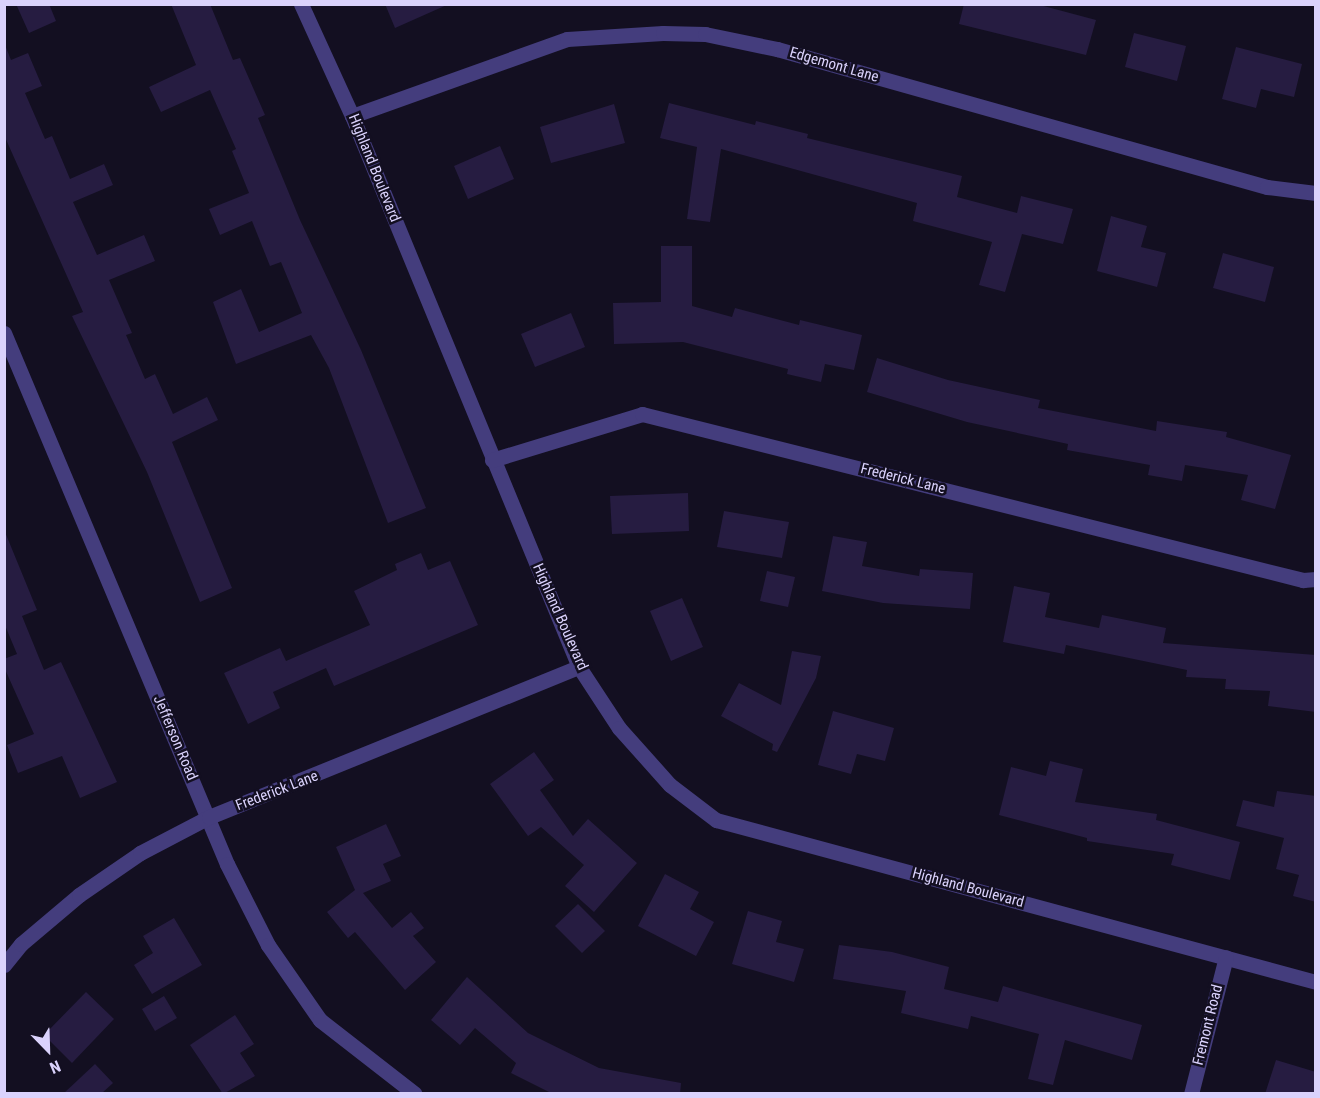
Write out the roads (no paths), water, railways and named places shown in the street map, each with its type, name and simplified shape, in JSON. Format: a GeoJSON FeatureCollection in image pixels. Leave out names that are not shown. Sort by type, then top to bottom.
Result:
{"type":"FeatureCollection","features":[{"type":"Feature","properties":{"kind":"street","name":"Highland Boulevard"},"geometry":{"type":"LineString","coordinates":[[301,4],[352,116],[579,667],[619,728],[670,784],[716,820],[1316,982]]}},
{"type":"Feature","properties":{"kind":"street","name":"Edgemont Lane"},"geometry":{"type":"LineString","coordinates":[[352,116],[567,39],[663,33],[705,34],[777,49],[1267,187],[1316,193]]}},
{"type":"Feature","properties":{"kind":"street","name":"Jefferson Road"},"geometry":{"type":"LineString","coordinates":[[4,333],[227,864],[268,945],[320,1020],[416,1094]]}},
{"type":"Feature","properties":{"kind":"street","name":"Frederick Lane"},"geometry":{"type":"LineString","coordinates":[[492,460],[642,414],[1291,578],[1316,579]]}},
{"type":"Feature","properties":{"kind":"street","name":"Frederick Lane"},"geometry":{"type":"LineString","coordinates":[[4,965],[21,944],[79,895],[141,853],[209,817],[579,667]]}},
{"type":"Feature","properties":{"kind":"street","name":"Fremont Road"},"geometry":{"type":"LineString","coordinates":[[1191,1094],[1226,957]]}}]}
